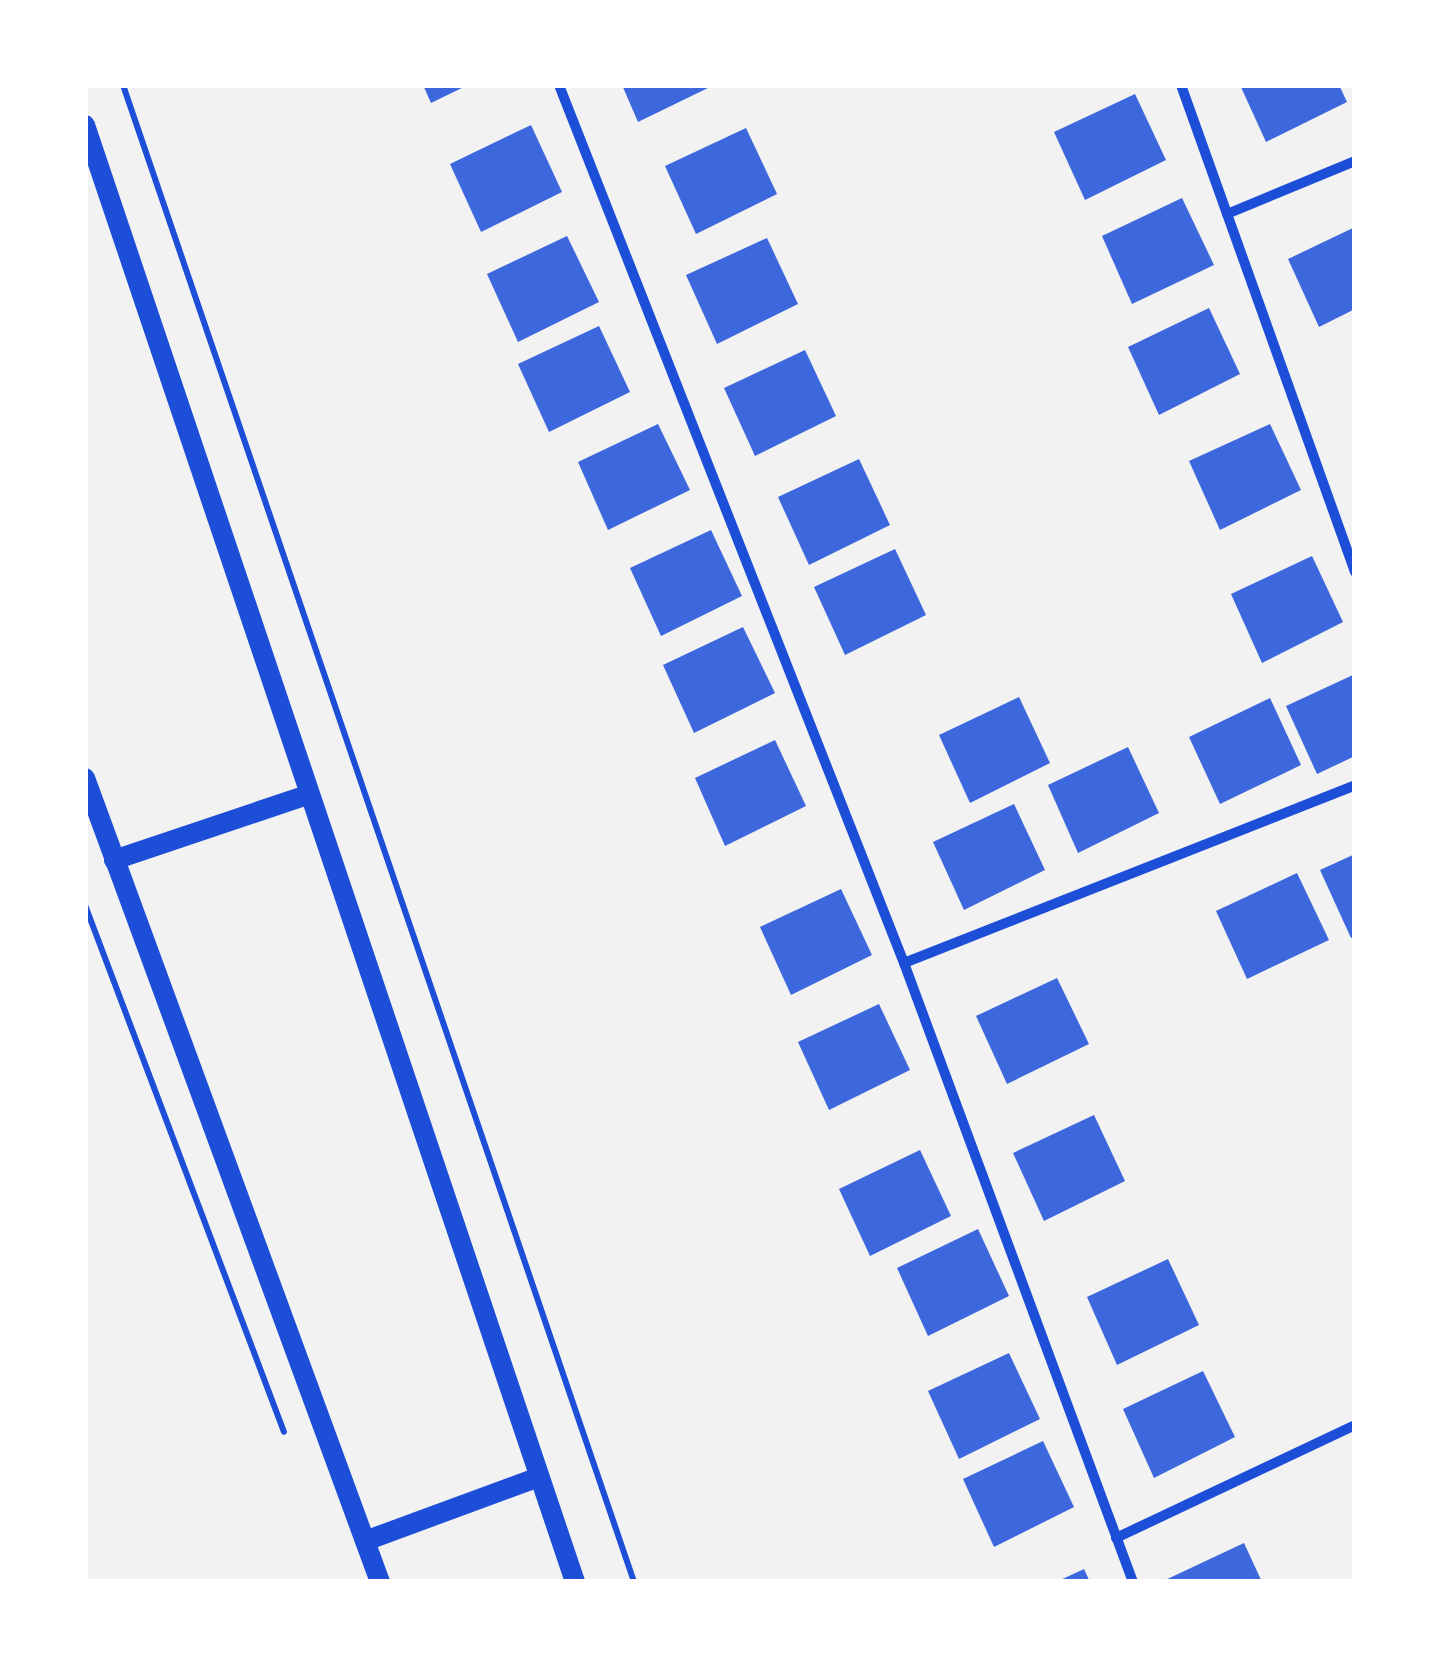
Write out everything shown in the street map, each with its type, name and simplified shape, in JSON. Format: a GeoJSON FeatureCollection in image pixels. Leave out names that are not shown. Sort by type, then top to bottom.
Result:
{"type":"FeatureCollection","features":[{"type":"Feature","properties":{"kind":"main road"},"geometry":{"type":"LineString","coordinates":[[85,125],[304,796],[574,1582]]}},
{"type":"Feature","properties":{"kind":"main road"},"geometry":{"type":"LineString","coordinates":[[85,778],[380,1582]]}},
{"type":"Feature","properties":{"kind":"main road"},"geometry":{"type":"LineString","coordinates":[[114,860],[304,796]]}},
{"type":"Feature","properties":{"kind":"main road"},"geometry":{"type":"LineString","coordinates":[[365,1542],[539,1477]]}},
{"type":"Feature","properties":{"kind":"street"},"geometry":{"type":"LineString","coordinates":[[559,85],[904,963],[1133,1582]]}},
{"type":"Feature","properties":{"kind":"street"},"geometry":{"type":"LineString","coordinates":[[1181,85],[1355,572]]}},
{"type":"Feature","properties":{"kind":"street"},"geometry":{"type":"LineString","coordinates":[[1227,214],[1355,161]]}},
{"type":"Feature","properties":{"kind":"street"},"geometry":{"type":"LineString","coordinates":[[904,963],[1355,785]]}},
{"type":"Feature","properties":{"kind":"street"},"geometry":{"type":"LineString","coordinates":[[1116,1538],[1355,1426]]}},
{"type":"Feature","properties":{"kind":"path"},"geometry":{"type":"LineString","coordinates":[[123,85],[634,1582]]}},
{"type":"Feature","properties":{"kind":"path"},"geometry":{"type":"LineString","coordinates":[[85,904],[292,1451]]}},
{"type":"Feature","properties":{"kind":"building"},"geometry":{"type":"Polygon","coordinates":[[[423,85],[468,85],[431,103],[423,85]]]}},
{"type":"Feature","properties":{"kind":"building"},"geometry":{"type":"Polygon","coordinates":[[[622,85],[714,85],[638,122],[622,85]]]}},
{"type":"Feature","properties":{"kind":"building"},"geometry":{"type":"Polygon","coordinates":[[[1240,85],[1339,85],[1347,102],[1266,142],[1240,85]]]}},
{"type":"Feature","properties":{"kind":"building"},"geometry":{"type":"Polygon","coordinates":[[[1135,94],[1166,160],[1085,200],[1054,132],[1135,94]]]}},
{"type":"Feature","properties":{"kind":"building"},"geometry":{"type":"Polygon","coordinates":[[[531,125],[562,192],[481,232],[450,164],[531,125]]]}},
{"type":"Feature","properties":{"kind":"building"},"geometry":{"type":"Polygon","coordinates":[[[746,128],[777,194],[696,234],[665,166],[746,128]]]}},
{"type":"Feature","properties":{"kind":"building"},"geometry":{"type":"Polygon","coordinates":[[[1182,198],[1214,265],[1132,304],[1102,236],[1182,198]]]}},
{"type":"Feature","properties":{"kind":"building"},"geometry":{"type":"Polygon","coordinates":[[[1355,227],[1355,309],[1319,327],[1288,259],[1355,227]]]}},
{"type":"Feature","properties":{"kind":"building"},"geometry":{"type":"Polygon","coordinates":[[[567,236],[599,302],[518,342],[487,274],[567,236]]]}},
{"type":"Feature","properties":{"kind":"building"},"geometry":{"type":"Polygon","coordinates":[[[767,238],[798,304],[717,344],[686,275],[767,238]]]}},
{"type":"Feature","properties":{"kind":"building"},"geometry":{"type":"Polygon","coordinates":[[[1209,308],[1240,374],[1159,415],[1128,347],[1209,308]]]}},
{"type":"Feature","properties":{"kind":"building"},"geometry":{"type":"Polygon","coordinates":[[[599,326],[630,392],[549,432],[518,364],[599,326]]]}},
{"type":"Feature","properties":{"kind":"building"},"geometry":{"type":"Polygon","coordinates":[[[805,350],[836,416],[755,456],[724,388],[805,350]]]}},
{"type":"Feature","properties":{"kind":"building"},"geometry":{"type":"Polygon","coordinates":[[[658,424],[690,490],[608,530],[578,462],[658,424]]]}},
{"type":"Feature","properties":{"kind":"building"},"geometry":{"type":"Polygon","coordinates":[[[1270,424],[1301,490],[1220,530],[1189,461],[1270,424]]]}},
{"type":"Feature","properties":{"kind":"building"},"geometry":{"type":"Polygon","coordinates":[[[859,459],[890,525],[809,565],[778,497],[859,459]]]}},
{"type":"Feature","properties":{"kind":"building"},"geometry":{"type":"Polygon","coordinates":[[[711,530],[742,596],[661,636],[630,568],[711,530]]]}},
{"type":"Feature","properties":{"kind":"building"},"geometry":{"type":"Polygon","coordinates":[[[895,549],[926,615],[845,655],[814,587],[895,549]]]}},
{"type":"Feature","properties":{"kind":"building"},"geometry":{"type":"Polygon","coordinates":[[[1312,556],[1343,622],[1262,663],[1231,594],[1312,556]]]}},
{"type":"Feature","properties":{"kind":"building"},"geometry":{"type":"Polygon","coordinates":[[[743,627],[775,693],[694,733],[663,665],[743,627]]]}},
{"type":"Feature","properties":{"kind":"building"},"geometry":{"type":"Polygon","coordinates":[[[1355,674],[1355,756],[1317,774],[1286,706],[1355,674]]]}},
{"type":"Feature","properties":{"kind":"building"},"geometry":{"type":"Polygon","coordinates":[[[1019,697],[1050,763],[970,803],[939,735],[1019,697]]]}},
{"type":"Feature","properties":{"kind":"building"},"geometry":{"type":"Polygon","coordinates":[[[1270,698],[1301,765],[1220,804],[1189,737],[1270,698]]]}},
{"type":"Feature","properties":{"kind":"building"},"geometry":{"type":"Polygon","coordinates":[[[775,740],[806,806],[725,846],[695,778],[775,740]]]}},
{"type":"Feature","properties":{"kind":"building"},"geometry":{"type":"Polygon","coordinates":[[[1128,747],[1159,813],[1078,853],[1048,785],[1128,747]]]}},
{"type":"Feature","properties":{"kind":"building"},"geometry":{"type":"Polygon","coordinates":[[[1014,804],[1045,870],[964,910],[933,842],[1014,804]]]}},
{"type":"Feature","properties":{"kind":"building"},"geometry":{"type":"Polygon","coordinates":[[[1355,854],[1355,936],[1351,938],[1320,870],[1355,854]]]}},
{"type":"Feature","properties":{"kind":"building"},"geometry":{"type":"Polygon","coordinates":[[[1297,873],[1329,940],[1247,979],[1216,911],[1297,873]]]}},
{"type":"Feature","properties":{"kind":"building"},"geometry":{"type":"Polygon","coordinates":[[[841,889],[872,955],[791,995],[760,927],[841,889]]]}},
{"type":"Feature","properties":{"kind":"building"},"geometry":{"type":"Polygon","coordinates":[[[1057,978],[1089,1044],[1007,1084],[976,1016],[1057,978]]]}},
{"type":"Feature","properties":{"kind":"building"},"geometry":{"type":"Polygon","coordinates":[[[879,1004],[910,1070],[829,1110],[798,1042],[879,1004]]]}},
{"type":"Feature","properties":{"kind":"building"},"geometry":{"type":"Polygon","coordinates":[[[1094,1115],[1125,1181],[1044,1221],[1013,1153],[1094,1115]]]}},
{"type":"Feature","properties":{"kind":"building"},"geometry":{"type":"Polygon","coordinates":[[[920,1150],[951,1216],[870,1256],[839,1189],[920,1150]]]}},
{"type":"Feature","properties":{"kind":"building"},"geometry":{"type":"Polygon","coordinates":[[[978,1229],[1009,1296],[928,1336],[897,1268],[978,1229]]]}},
{"type":"Feature","properties":{"kind":"building"},"geometry":{"type":"Polygon","coordinates":[[[1168,1259],[1199,1325],[1117,1365],[1087,1297],[1168,1259]]]}},
{"type":"Feature","properties":{"kind":"building"},"geometry":{"type":"Polygon","coordinates":[[[1009,1353],[1040,1419],[959,1459],[928,1391],[1009,1353]]]}},
{"type":"Feature","properties":{"kind":"building"},"geometry":{"type":"Polygon","coordinates":[[[1203,1371],[1235,1437],[1154,1478],[1123,1409],[1203,1371]]]}},
{"type":"Feature","properties":{"kind":"building"},"geometry":{"type":"Polygon","coordinates":[[[1043,1441],[1074,1507],[994,1547],[963,1479],[1043,1441]]]}},
{"type":"Feature","properties":{"kind":"building"},"geometry":{"type":"Polygon","coordinates":[[[1244,1543],[1262,1582],[1161,1582],[1244,1543]]]}},
{"type":"Feature","properties":{"kind":"building"},"geometry":{"type":"Polygon","coordinates":[[[1084,1569],[1090,1582],[1056,1582],[1084,1569]]]}}]}
